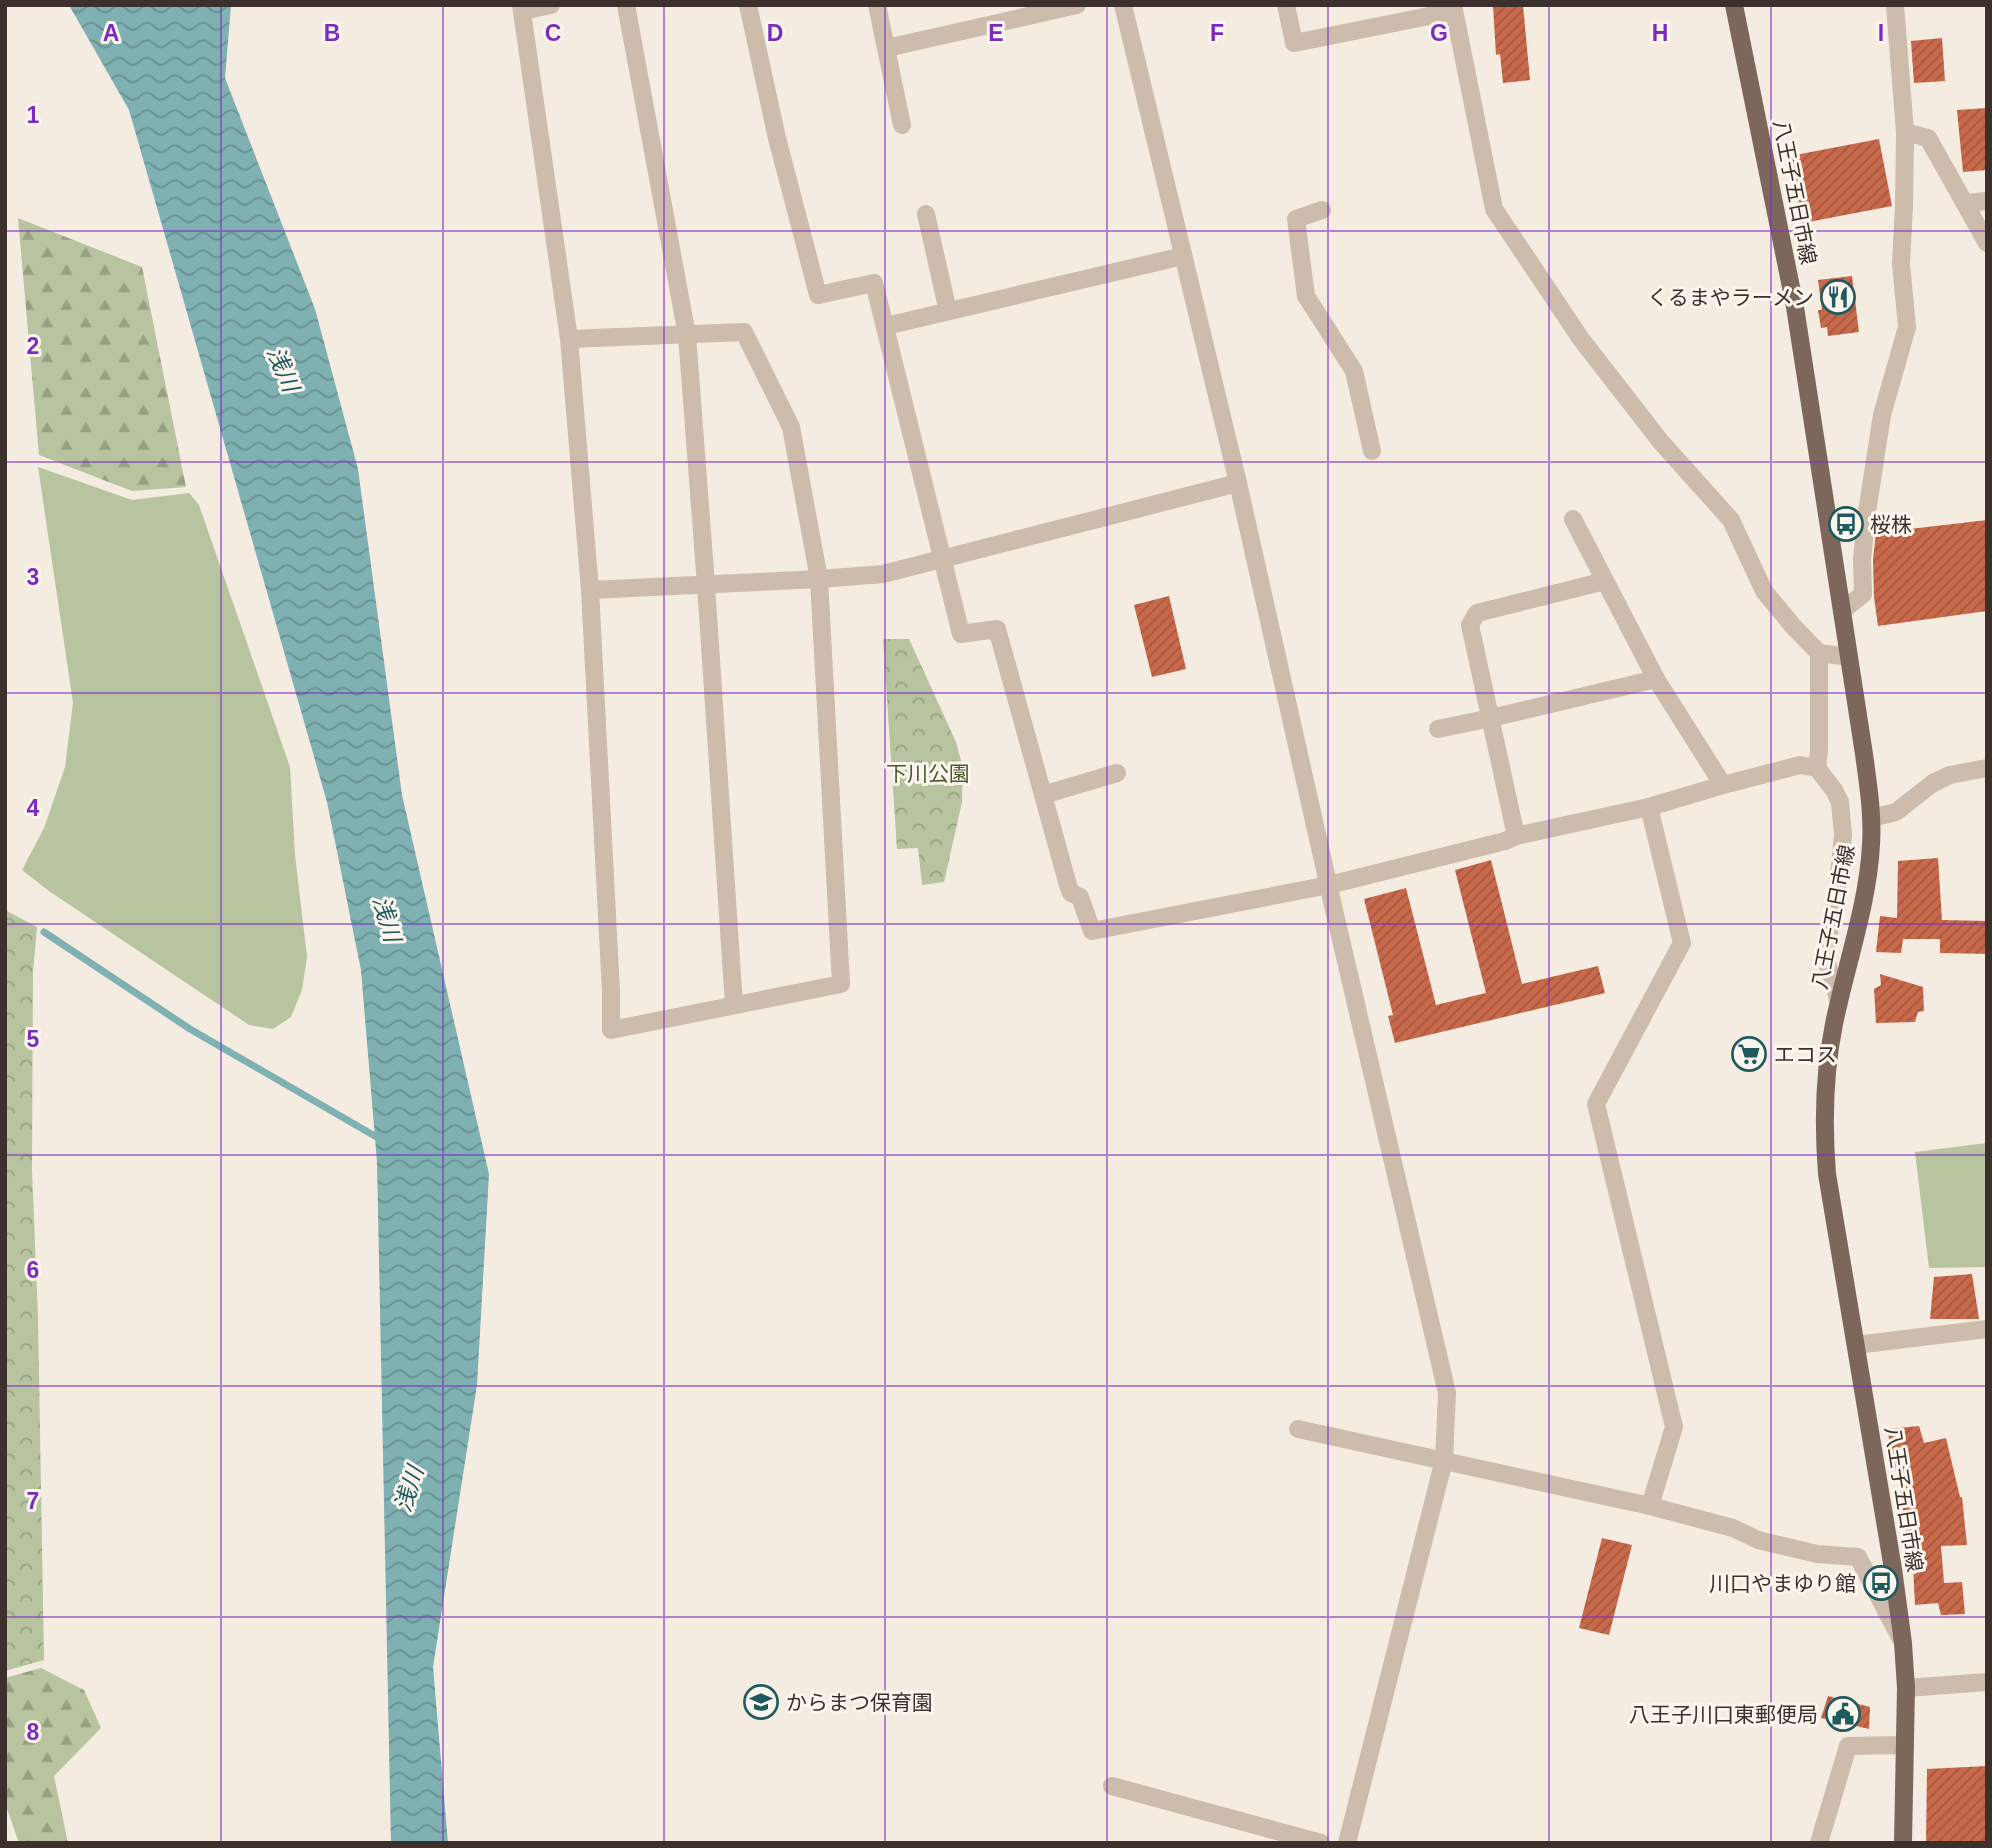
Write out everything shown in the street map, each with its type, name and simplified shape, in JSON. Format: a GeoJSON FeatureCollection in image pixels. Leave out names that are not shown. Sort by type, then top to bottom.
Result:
{"type":"FeatureCollection","features":[{"type":"Feature","properties":{"kind":"main road","name":"八王子五日市線"},"geometry":{"type":"LineString","coordinates":[[1734,5],[1795,307],[1872,818],[1868,875],[1839,1002],[1827,1071],[1825,1136],[1827,1174],[1903,1643],[1906,1688],[1903,1843]]}},
{"type":"Feature","properties":{"kind":"street"},"geometry":{"type":"LineString","coordinates":[[551,5],[521,8],[569,339],[590,590],[611,1030],[841,984],[819,579],[791,427],[744,332],[569,339]]}},
{"type":"Feature","properties":{"kind":"street"},"geometry":{"type":"LineString","coordinates":[[626,5],[687,335],[734,1005]]}},
{"type":"Feature","properties":{"kind":"street"},"geometry":{"type":"LineString","coordinates":[[748,5],[777,138],[818,295],[874,283],[961,634],[997,629],[1068,886],[1071,893],[1080,897],[1092,931],[1329,885],[1516,836],[1649,807],[1800,765],[1816,768],[1840,802],[1843,835],[1838,884],[1825,957],[1839,1002]]}},
{"type":"Feature","properties":{"kind":"street"},"geometry":{"type":"LineString","coordinates":[[877,5],[902,125]]}},
{"type":"Feature","properties":{"kind":"street"},"geometry":{"type":"LineString","coordinates":[[887,48],[1077,5]]}},
{"type":"Feature","properties":{"kind":"street"},"geometry":{"type":"LineString","coordinates":[[1123,5],[1238,483],[1447,1393],[1444,1460],[1347,1843]]}},
{"type":"Feature","properties":{"kind":"street"},"geometry":{"type":"LineString","coordinates":[[1286,5],[1294,43],[1454,8],[1494,209],[1581,339],[1661,442],[1731,520],[1764,591],[1819,653],[1849,657]]}},
{"type":"Feature","properties":{"kind":"street"},"geometry":{"type":"LineString","coordinates":[[1842,611],[1863,594],[1862,559],[1882,415],[1907,327],[1900,264],[1905,132],[1895,5]]}},
{"type":"Feature","properties":{"kind":"street"},"geometry":{"type":"LineString","coordinates":[[1905,132],[1928,138],[1987,243]]}},
{"type":"Feature","properties":{"kind":"street"},"geometry":{"type":"LineString","coordinates":[[1966,203],[1987,201]]}},
{"type":"Feature","properties":{"kind":"street"},"geometry":{"type":"LineString","coordinates":[[1322,210],[1296,219],[1306,296],[1354,371],[1372,451]]}},
{"type":"Feature","properties":{"kind":"street"},"geometry":{"type":"LineString","coordinates":[[926,214],[948,311]]}},
{"type":"Feature","properties":{"kind":"street"},"geometry":{"type":"LineString","coordinates":[[886,326],[1183,256]]}},
{"type":"Feature","properties":{"kind":"street"},"geometry":{"type":"LineString","coordinates":[[590,590],[819,579],[883,573],[1238,483]]}},
{"type":"Feature","properties":{"kind":"street"},"geometry":{"type":"LineString","coordinates":[[1573,519],[1656,679],[1723,785]]}},
{"type":"Feature","properties":{"kind":"street"},"geometry":{"type":"LineString","coordinates":[[1516,836],[1470,625],[1477,613],[1605,581]]}},
{"type":"Feature","properties":{"kind":"street"},"geometry":{"type":"LineString","coordinates":[[1816,768],[1819,750],[1819,653]]}},
{"type":"Feature","properties":{"kind":"street"},"geometry":{"type":"LineString","coordinates":[[1438,729],[1656,679]]}},
{"type":"Feature","properties":{"kind":"street"},"geometry":{"type":"LineString","coordinates":[[1872,818],[1896,812],[1933,783],[1950,775],[1987,768]]}},
{"type":"Feature","properties":{"kind":"street"},"geometry":{"type":"LineString","coordinates":[[1043,795],[1117,773]]}},
{"type":"Feature","properties":{"kind":"street"},"geometry":{"type":"LineString","coordinates":[[1649,807],[1682,943],[1596,1104],[1674,1427],[1650,1506]]}},
{"type":"Feature","properties":{"kind":"street"},"geometry":{"type":"LineString","coordinates":[[1856,1345],[1987,1329]]}},
{"type":"Feature","properties":{"kind":"street"},"geometry":{"type":"LineString","coordinates":[[1298,1429],[1650,1506],[1732,1528],[1758,1540],[1817,1554],[1858,1557],[1903,1643]]}},
{"type":"Feature","properties":{"kind":"street"},"geometry":{"type":"LineString","coordinates":[[1906,1688],[1987,1682]]}},
{"type":"Feature","properties":{"kind":"street"},"geometry":{"type":"LineString","coordinates":[[1819,1843],[1848,1746],[1905,1745]]}},
{"type":"Feature","properties":{"kind":"street"},"geometry":{"type":"LineString","coordinates":[[1112,1786],[1321,1843]]}},
{"type":"Feature","properties":{"kind":"green space"},"geometry":{"type":"Polygon","coordinates":[[[18,218],[142,267],[186,487],[132,491],[39,455],[18,218]]]}},
{"type":"Feature","properties":{"kind":"green space"},"geometry":{"type":"Polygon","coordinates":[[[38,467],[132,500],[189,493],[199,505],[290,767],[295,855],[307,957],[302,990],[291,1017],[273,1029],[249,1025],[49,891],[22,870],[44,828],[65,767],[73,703],[38,467]]]}},
{"type":"Feature","properties":{"kind":"green space","name":"下川公園"},"geometry":{"type":"Polygon","coordinates":[[[883,639],[909,639],[956,742],[963,768],[962,802],[944,882],[922,885],[918,848],[897,849],[883,639]]]}},
{"type":"Feature","properties":{"kind":"green space"},"geometry":{"type":"Polygon","coordinates":[[[5,910],[37,927],[33,972],[32,1170],[38,1317],[44,1660],[5,1671],[5,910]]]}},
{"type":"Feature","properties":{"kind":"green space"},"geometry":{"type":"Polygon","coordinates":[[[1987,1143],[1987,1267],[1929,1268],[1915,1152],[1987,1143]]]}},
{"type":"Feature","properties":{"kind":"green space"},"geometry":{"type":"Polygon","coordinates":[[[41,1668],[84,1690],[101,1728],[54,1776],[68,1843],[19,1843],[5,1803],[5,1678],[41,1668]]]}},
{"type":"Feature","properties":{"kind":"water","name":"浅川"},"geometry":{"type":"Polygon","coordinates":[[[69,5],[231,5],[225,78],[315,309],[358,469],[402,795],[489,1174],[477,1385],[433,1667],[448,1843],[391,1843],[377,1162],[361,970],[327,802],[129,110],[69,5]]]}},
{"type":"Feature","properties":{"kind":"building"},"geometry":{"type":"Polygon","coordinates":[[[1493,5],[1523,5],[1530,80],[1503,83],[1500,54],[1496,55],[1493,5]]]}},
{"type":"Feature","properties":{"kind":"building"},"geometry":{"type":"Polygon","coordinates":[[[1942,38],[1945,81],[1914,83],[1911,41],[1942,38]]]}},
{"type":"Feature","properties":{"kind":"building"},"geometry":{"type":"Polygon","coordinates":[[[1987,108],[1987,170],[1963,172],[1957,110],[1987,108]]]}},
{"type":"Feature","properties":{"kind":"building"},"geometry":{"type":"Polygon","coordinates":[[[1879,139],[1892,206],[1803,223],[1790,156],[1879,139]]]}},
{"type":"Feature","properties":{"kind":"building","name":"くるまやラーメン"},"geometry":{"type":"Polygon","coordinates":[[[1852,276],[1859,332],[1828,336],[1827,327],[1821,328],[1818,310],[1822,310],[1818,280],[1852,276]]]}},
{"type":"Feature","properties":{"kind":"building"},"geometry":{"type":"Polygon","coordinates":[[[1987,520],[1987,611],[1878,626],[1873,559],[1876,533],[1987,520]]]}},
{"type":"Feature","properties":{"kind":"building"},"geometry":{"type":"Polygon","coordinates":[[[1169,596],[1186,669],[1152,677],[1134,605],[1169,596]]]}},
{"type":"Feature","properties":{"kind":"building"},"geometry":{"type":"Polygon","coordinates":[[[1938,858],[1942,920],[1987,921],[1987,954],[1940,953],[1940,939],[1903,939],[1901,953],[1876,952],[1880,916],[1897,918],[1898,861],[1938,858]]]}},
{"type":"Feature","properties":{"kind":"building"},"geometry":{"type":"Polygon","coordinates":[[[1491,860],[1522,984],[1598,966],[1605,993],[1395,1043],[1388,1016],[1393,1015],[1364,899],[1406,888],[1436,1005],[1486,993],[1455,870],[1491,860]]]}},
{"type":"Feature","properties":{"kind":"building"},"geometry":{"type":"Polygon","coordinates":[[[1880,974],[1923,987],[1924,1011],[1918,1012],[1915,1022],[1876,1023],[1874,989],[1881,985],[1880,974]]]}},
{"type":"Feature","properties":{"kind":"building"},"geometry":{"type":"Polygon","coordinates":[[[1972,1274],[1979,1319],[1930,1319],[1934,1277],[1972,1274]]]}},
{"type":"Feature","properties":{"kind":"building"},"geometry":{"type":"Polygon","coordinates":[[[1919,1426],[1924,1443],[1946,1438],[1962,1497],[1967,1545],[1941,1546],[1944,1583],[1962,1582],[1965,1614],[1941,1615],[1938,1603],[1915,1605],[1913,1567],[1911,1568],[1901,1496],[1887,1429],[1919,1426]]]}},
{"type":"Feature","properties":{"kind":"building"},"geometry":{"type":"Polygon","coordinates":[[[1602,1538],[1632,1545],[1609,1635],[1579,1628],[1602,1538]]]}},
{"type":"Feature","properties":{"kind":"building","name":"八王子川口東郵便局"},"geometry":{"type":"Polygon","coordinates":[[[1828,1696],[1870,1707],[1869,1729],[1821,1718],[1828,1696]]]}},
{"type":"Feature","properties":{"kind":"building"},"geometry":{"type":"Polygon","coordinates":[[[1987,1766],[1987,1843],[1926,1843],[1927,1769],[1987,1766]]]}},
{"type":"Feature","properties":{"kind":"waterway"},"geometry":{"type":"LineString","coordinates":[[44,932],[190,1029],[380,1139]]}},
{"type":"Feature","properties":{"kind":"place","name":"くるまやラーメン"},"geometry":{"type":"Point","coordinates":[1838,297]}},
{"type":"Feature","properties":{"kind":"place","name":"桜株"},"geometry":{"type":"Point","coordinates":[1846,524]}},
{"type":"Feature","properties":{"kind":"place","name":"エコス"},"geometry":{"type":"Point","coordinates":[1749,1054]}},
{"type":"Feature","properties":{"kind":"place","name":"川口やまゆり館"},"geometry":{"type":"Point","coordinates":[1881,1583]}},
{"type":"Feature","properties":{"kind":"place","name":"からまつ保育園"},"geometry":{"type":"Point","coordinates":[761,1702]}},
{"type":"Feature","properties":{"kind":"place","name":"八王子川口東郵便局"},"geometry":{"type":"Point","coordinates":[1843,1714]}}]}
